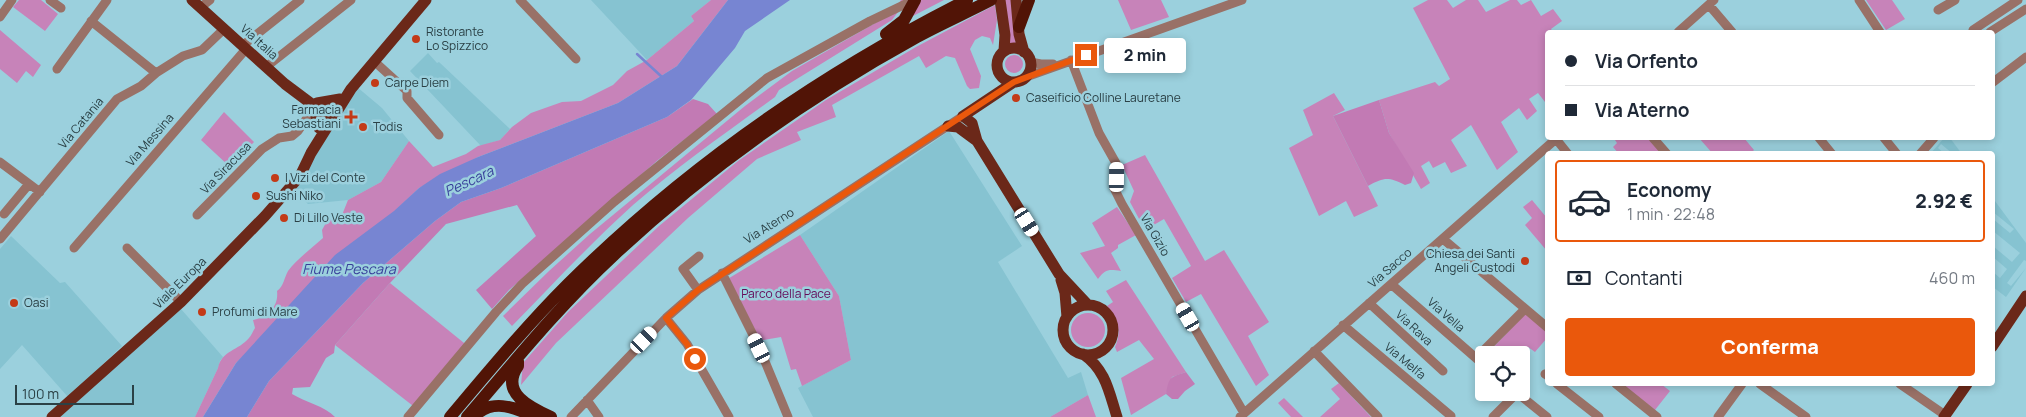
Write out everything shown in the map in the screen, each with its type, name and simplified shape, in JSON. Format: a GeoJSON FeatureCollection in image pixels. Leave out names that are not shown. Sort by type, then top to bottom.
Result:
{"type":"FeatureCollection","features":[{"type":"Feature","properties":{"kind":"highway"},"geometry":{"type":"LineString","coordinates":[[868,54],[874,42],[904,20],[915,0]]}},
{"type":"Feature","properties":{"kind":"highway"},"geometry":{"type":"LineString","coordinates":[[450,417],[533,321],[568,284],[660,200],[722,151],[785,106],[909,29],[967,0]]}},
{"type":"Feature","properties":{"kind":"highway"},"geometry":{"type":"LineString","coordinates":[[467,417],[565,305],[613,256],[670,204],[729,158],[848,78],[917,37],[991,0]]}},
{"type":"Feature","properties":{"kind":"highway"},"geometry":{"type":"LineString","coordinates":[[1019,27],[1029,0]]}},
{"type":"Feature","properties":{"kind":"highway"},"geometry":{"type":"LineString","coordinates":[[517,359],[518,366],[514,372],[513,382],[517,395],[532,409],[551,417]]}},
{"type":"Feature","properties":{"kind":"highway"},"geometry":{"type":"LineString","coordinates":[[474,417],[485,408],[501,406],[512,407],[533,417]]}},
{"type":"Feature","properties":{"kind":"main road"},"geometry":{"type":"LineString","coordinates":[[313,103],[340,102],[426,0]]}},
{"type":"Feature","properties":{"kind":"main road"},"geometry":{"type":"LineString","coordinates":[[1000,0],[1006,34],[1004,51],[998,60],[998,70],[1004,78],[1014,82],[1026,77],[1030,62],[1024,52],[1016,0]]}},
{"type":"Feature","properties":{"kind":"main road","name":"Via Italia"},"geometry":{"type":"LineString","coordinates":[[196,4],[285,84],[313,103],[324,108],[325,122]]}},
{"type":"Feature","properties":{"kind":"main road"},"geometry":{"type":"LineString","coordinates":[[1004,51],[1014,48],[1024,52]]}},
{"type":"Feature","properties":{"kind":"main road","name":"Via Aterno"},"geometry":{"type":"LineString","coordinates":[[986,100],[996,85],[998,70]]}},
{"type":"Feature","properties":{"kind":"main road","name":"Via Aterno"},"geometry":{"type":"LineString","coordinates":[[963,116],[1014,82]]}},
{"type":"Feature","properties":{"kind":"main road","name":"Viale Europa"},"geometry":{"type":"LineString","coordinates":[[52,417],[181,302],[265,216],[300,176],[325,122],[340,102]]}},
{"type":"Feature","properties":{"kind":"main road"},"geometry":{"type":"LineString","coordinates":[[313,103],[325,122]]}},
{"type":"Feature","properties":{"kind":"main road"},"geometry":{"type":"LineString","coordinates":[[974,136],[976,107]]}},
{"type":"Feature","properties":{"kind":"main road"},"geometry":{"type":"LineString","coordinates":[[963,116],[963,125],[974,136],[1059,274],[1088,305]]}},
{"type":"Feature","properties":{"kind":"main road"},"geometry":{"type":"LineString","coordinates":[[948,126],[958,126],[974,136]]}},
{"type":"Feature","properties":{"kind":"main road"},"geometry":{"type":"LineString","coordinates":[[1059,274],[1065,293],[1067,318],[1064,326],[1065,339],[1073,350],[1092,360],[1103,375],[1117,417]]}},
{"type":"Feature","properties":{"kind":"main road"},"geometry":{"type":"LineString","coordinates":[[1995,344],[2026,296]]}},
{"type":"Feature","properties":{"kind":"main road"},"geometry":{"type":"LineString","coordinates":[[1067,318],[1079,307],[1088,305],[1099,308],[1110,319],[1113,334],[1106,348],[1103,375]]}},
{"type":"Feature","properties":{"kind":"main road"},"geometry":{"type":"LineString","coordinates":[[1083,354],[1099,352],[1106,348]]}},
{"type":"Feature","properties":{"kind":"main road"},"geometry":{"type":"LineString","coordinates":[[1945,416],[1966,386]]}},
{"type":"Feature","properties":{"kind":"street"},"geometry":{"type":"LineString","coordinates":[[0,17],[12,0]]}},
{"type":"Feature","properties":{"kind":"street"},"geometry":{"type":"LineString","coordinates":[[50,0],[60,8]]}},
{"type":"Feature","properties":{"kind":"street"},"geometry":{"type":"LineString","coordinates":[[57,69],[107,0]]}},
{"type":"Feature","properties":{"kind":"street"},"geometry":{"type":"LineString","coordinates":[[196,4],[210,0]]}},
{"type":"Feature","properties":{"kind":"street","name":"Via Messina"},"geometry":{"type":"LineString","coordinates":[[74,248],[244,47],[300,0]]}},
{"type":"Feature","properties":{"kind":"street"},"geometry":{"type":"LineString","coordinates":[[266,67],[351,0]]}},
{"type":"Feature","properties":{"kind":"street"},"geometry":{"type":"LineString","coordinates":[[520,0],[576,59]]}},
{"type":"Feature","properties":{"kind":"street"},"geometry":{"type":"LineString","coordinates":[[408,417],[496,312],[522,284],[614,202],[767,78],[870,21],[915,0]]}},
{"type":"Feature","properties":{"kind":"street"},"geometry":{"type":"LineString","coordinates":[[1026,77],[1242,0]]}},
{"type":"Feature","properties":{"kind":"street"},"geometry":{"type":"LineString","coordinates":[[1859,0],[1879,30]]}},
{"type":"Feature","properties":{"kind":"street"},"geometry":{"type":"LineString","coordinates":[[1938,10],[1955,0]]}},
{"type":"Feature","properties":{"kind":"street"},"geometry":{"type":"LineString","coordinates":[[1973,30],[2018,0]]}},
{"type":"Feature","properties":{"kind":"street"},"geometry":{"type":"LineString","coordinates":[[1680,30],[1712,2],[1731,30]]}},
{"type":"Feature","properties":{"kind":"street"},"geometry":{"type":"LineString","coordinates":[[1993,30],[2026,8]]}},
{"type":"Feature","properties":{"kind":"street"},"geometry":{"type":"LineString","coordinates":[[91,21],[156,73]]}},
{"type":"Feature","properties":{"kind":"street","name":"Via Catania"},"geometry":{"type":"LineString","coordinates":[[0,239],[117,99],[141,86],[156,73],[183,56],[202,50],[224,29]]}},
{"type":"Feature","properties":{"kind":"street"},"geometry":{"type":"LineString","coordinates":[[1995,81],[2026,57]]}},
{"type":"Feature","properties":{"kind":"street"},"geometry":{"type":"LineString","coordinates":[[1030,62],[1042,64],[1068,61]]}},
{"type":"Feature","properties":{"kind":"street","name":"Via Gizio"},"geometry":{"type":"LineString","coordinates":[[1068,61],[1099,133],[1117,165],[1114,188],[1242,415]]}},
{"type":"Feature","properties":{"kind":"street"},"geometry":{"type":"LineString","coordinates":[[375,62],[407,91],[407,98],[439,135]]}},
{"type":"Feature","properties":{"kind":"street","name":"Via Siracusa"},"geometry":{"type":"LineString","coordinates":[[197,215],[262,149],[279,138],[292,136],[298,131],[309,115],[313,103]]}},
{"type":"Feature","properties":{"kind":"street","name":"Via Aterno"},"geometry":{"type":"LineString","coordinates":[[571,417],[666,318],[698,290],[963,116]]}},
{"type":"Feature","properties":{"kind":"street","name":"Via Sacco"},"geometry":{"type":"LineString","coordinates":[[1242,415],[1554,140]]}},
{"type":"Feature","properties":{"kind":"street"},"geometry":{"type":"LineString","coordinates":[[1558,140],[1566,151]]}},
{"type":"Feature","properties":{"kind":"street"},"geometry":{"type":"LineString","coordinates":[[1655,140],[1664,151]]}},
{"type":"Feature","properties":{"kind":"street"},"geometry":{"type":"LineString","coordinates":[[1821,140],[1830,151]]}},
{"type":"Feature","properties":{"kind":"street"},"geometry":{"type":"LineString","coordinates":[[1886,140],[1895,151]]}},
{"type":"Feature","properties":{"kind":"street"},"geometry":{"type":"LineString","coordinates":[[1923,151],[1932,140]]}},
{"type":"Feature","properties":{"kind":"street"},"geometry":{"type":"LineString","coordinates":[[0,162],[40,192]]}},
{"type":"Feature","properties":{"kind":"street"},"geometry":{"type":"LineString","coordinates":[[4,214],[29,184]]}},
{"type":"Feature","properties":{"kind":"street"},"geometry":{"type":"LineString","coordinates":[[1443,238],[1545,326]]}},
{"type":"Feature","properties":{"kind":"street"},"geometry":{"type":"LineString","coordinates":[[127,248],[181,302]]}},
{"type":"Feature","properties":{"kind":"street"},"geometry":{"type":"LineString","coordinates":[[698,290],[682,269],[699,256]]}},
{"type":"Feature","properties":{"kind":"street"},"geometry":{"type":"LineString","coordinates":[[722,273],[759,348],[788,417]]}},
{"type":"Feature","properties":{"kind":"street","name":"Via Vella"},"geometry":{"type":"LineString","coordinates":[[1391,284],[1475,357]]}},
{"type":"Feature","properties":{"kind":"street","name":"Via Rava"},"geometry":{"type":"LineString","coordinates":[[1369,303],[1443,371]]}},
{"type":"Feature","properties":{"kind":"street"},"geometry":{"type":"LineString","coordinates":[[1493,346],[1525,309]]}},
{"type":"Feature","properties":{"kind":"street"},"geometry":{"type":"LineString","coordinates":[[666,318],[687,344],[729,417]]}},
{"type":"Feature","properties":{"kind":"street","name":"Via Melfa"},"geometry":{"type":"LineString","coordinates":[[1344,325],[1451,416]]}},
{"type":"Feature","properties":{"kind":"street"},"geometry":{"type":"LineString","coordinates":[[1314,351],[1378,417]]}},
{"type":"Feature","properties":{"kind":"street"},"geometry":{"type":"LineString","coordinates":[[1560,386],[1599,417]]}},
{"type":"Feature","properties":{"kind":"street"},"geometry":{"type":"LineString","coordinates":[[1618,386],[1657,417]]}},
{"type":"Feature","properties":{"kind":"street"},"geometry":{"type":"LineString","coordinates":[[1718,417],[1741,386]]}},
{"type":"Feature","properties":{"kind":"street"},"geometry":{"type":"LineString","coordinates":[[1763,386],[1806,417]]}},
{"type":"Feature","properties":{"kind":"street"},"geometry":{"type":"LineString","coordinates":[[1903,386],[1945,416]]}},
{"type":"Feature","properties":{"kind":"street"},"geometry":{"type":"LineString","coordinates":[[587,400],[599,417]]}},
{"type":"Feature","properties":{"kind":"street"},"geometry":{"type":"LineString","coordinates":[[1493,417],[1509,401]]}},
{"type":"Feature","properties":{"kind":"street"},"geometry":{"type":"LineString","coordinates":[[1527,401],[1547,417]]}},
{"type":"Feature","properties":{"kind":"shaded area"},"geometry":{"type":"Polygon","coordinates":[[[591,0],[711,0],[691,16],[694,21],[647,60],[591,0]]]}},
{"type":"Feature","properties":{"kind":"shaded area"},"geometry":{"type":"Polygon","coordinates":[[[428,53],[510,129],[500,140],[481,146],[410,71],[428,53]]]}},
{"type":"Feature","properties":{"kind":"shaded area"},"geometry":{"type":"Polygon","coordinates":[[[357,87],[382,108],[409,141],[381,182],[348,200],[308,204],[294,191],[357,87]]]}},
{"type":"Feature","properties":{"kind":"shaded area"},"geometry":{"type":"Polygon","coordinates":[[[693,99],[708,104],[717,114],[658,160],[509,290],[492,309],[476,290],[536,236],[517,205],[446,224],[335,345],[334,353],[326,358],[310,387],[293,388],[292,394],[326,410],[335,417],[247,417],[269,381],[363,283],[435,221],[461,202],[501,188],[667,117],[693,99]]]}},
{"type":"Feature","properties":{"kind":"shaded area"},"geometry":{"type":"Polygon","coordinates":[[[1379,100],[1389,133],[1414,173],[1411,183],[1405,185],[1386,179],[1368,186],[1333,116],[1379,100]]]}},
{"type":"Feature","properties":{"kind":"shaded area"},"geometry":{"type":"Polygon","coordinates":[[[949,131],[1022,246],[998,262],[1068,378],[1081,372],[1088,395],[1050,417],[813,417],[798,388],[851,360],[839,296],[800,235],[949,131]]]}},
{"type":"Feature","properties":{"kind":"shaded area"},"geometry":{"type":"Polygon","coordinates":[[[1942,140],[1952,140],[1960,151],[1949,151],[1941,144],[1938,148],[1942,151],[1933,151],[1942,140]]]}},
{"type":"Feature","properties":{"kind":"shaded area"},"geometry":{"type":"Polygon","coordinates":[[[1995,201],[2026,243],[2026,261],[2024,260],[2007,283],[2011,286],[2026,268],[2006,297],[1995,289],[1995,274],[2000,278],[2007,269],[1995,259],[1995,248],[2012,262],[2020,253],[1995,233],[1995,221],[2010,233],[2014,229],[1995,214],[1995,201]]]}},
{"type":"Feature","properties":{"kind":"shaded area"},"geometry":{"type":"Polygon","coordinates":[[[11,236],[60,283],[65,282],[122,346],[68,397],[22,345],[0,369],[0,249],[11,236]]]}},
{"type":"Feature","properties":{"kind":"shaded area"},"geometry":{"type":"Polygon","coordinates":[[[181,309],[223,357],[195,417],[59,417],[181,309]]]}},
{"type":"Feature","properties":{"kind":"shaded area"},"geometry":{"type":"Polygon","coordinates":[[[1186,372],[1195,384],[1178,399],[1172,399],[1166,394],[1169,381],[1171,378],[1186,372]]]}},
{"type":"Feature","properties":{"kind":"green space"},"geometry":{"type":"Polygon","coordinates":[[[19,0],[41,0],[58,14],[45,31],[13,7],[19,0]]]}},
{"type":"Feature","properties":{"kind":"green space"},"geometry":{"type":"Polygon","coordinates":[[[711,0],[728,0],[677,66],[618,103],[478,157],[419,188],[236,363],[203,417],[195,417],[220,362],[227,354],[250,337],[255,328],[253,320],[267,314],[274,306],[277,291],[283,284],[288,271],[323,238],[322,230],[327,221],[336,217],[340,220],[348,200],[381,182],[409,141],[433,167],[466,154],[478,146],[500,140],[512,127],[531,113],[562,102],[581,101],[613,85],[627,71],[647,60],[694,21],[691,16],[711,0]]]}},
{"type":"Feature","properties":{"kind":"green space"},"geometry":{"type":"Polygon","coordinates":[[[901,0],[907,0],[892,20],[779,90],[775,97],[667,177],[633,205],[512,326],[503,316],[590,234],[745,106],[792,71],[891,14],[901,0]]]}},
{"type":"Feature","properties":{"kind":"green space"},"geometry":{"type":"Polygon","coordinates":[[[919,0],[944,0],[911,17],[919,0]]]}},
{"type":"Feature","properties":{"kind":"green space"},"geometry":{"type":"Polygon","coordinates":[[[1005,0],[1011,0],[1016,45],[1008,46],[1005,0]]]}},
{"type":"Feature","properties":{"kind":"green space"},"geometry":{"type":"Polygon","coordinates":[[[1118,0],[1161,0],[1169,17],[1131,30],[1118,0]]]}},
{"type":"Feature","properties":{"kind":"green space"},"geometry":{"type":"Polygon","coordinates":[[[1428,0],[1447,0],[1453,8],[1466,0],[1478,0],[1486,12],[1510,0],[1517,0],[1521,5],[1531,0],[1541,16],[1553,9],[1562,21],[1552,30],[1545,30],[1545,102],[1538,93],[1529,99],[1537,111],[1527,120],[1519,108],[1501,122],[1518,152],[1497,170],[1471,125],[1451,140],[1467,166],[1451,173],[1445,162],[1433,168],[1429,161],[1421,166],[1430,183],[1421,189],[1389,133],[1379,100],[1435,82],[1439,86],[1450,79],[1413,8],[1428,0]]]}},
{"type":"Feature","properties":{"kind":"green space"},"geometry":{"type":"Polygon","coordinates":[[[1866,0],[1892,0],[1905,19],[1886,30],[1866,0]]]}},
{"type":"Feature","properties":{"kind":"green space"},"geometry":{"type":"Polygon","coordinates":[[[995,5],[997,20],[993,45],[990,38],[982,36],[975,40],[970,49],[981,76],[979,88],[970,89],[967,86],[955,58],[946,56],[926,68],[919,56],[832,105],[836,117],[797,132],[801,140],[757,159],[688,218],[556,343],[521,385],[523,363],[568,312],[659,226],[738,161],[826,100],[916,47],[995,5]]]}},
{"type":"Feature","properties":{"kind":"green space"},"geometry":{"type":"Polygon","coordinates":[[[0,30],[41,65],[33,77],[26,71],[17,83],[0,69],[0,30]]]}},
{"type":"Feature","properties":{"kind":"green space"},"geometry":{"type":"Polygon","coordinates":[[[1014,55],[1020,58],[1023,64],[1020,70],[1014,73],[1008,70],[1005,64],[1008,58],[1014,55]]]}},
{"type":"Feature","properties":{"kind":"green space"},"geometry":{"type":"Polygon","coordinates":[[[1334,93],[1345,110],[1333,116],[1378,206],[1354,217],[1346,201],[1319,216],[1289,148],[1313,135],[1303,110],[1334,93]]]}},
{"type":"Feature","properties":{"kind":"green space"},"geometry":{"type":"Polygon","coordinates":[[[224,112],[254,142],[230,167],[201,140],[224,112]]]}},
{"type":"Feature","properties":{"kind":"green space"},"geometry":{"type":"Polygon","coordinates":[[[1615,140],[1652,140],[1661,151],[1616,151],[1613,147],[1617,143],[1615,140]]]}},
{"type":"Feature","properties":{"kind":"green space"},"geometry":{"type":"Polygon","coordinates":[[[1701,140],[1746,140],[1754,150],[1753,151],[1710,151],[1701,140]]]}},
{"type":"Feature","properties":{"kind":"green space"},"geometry":{"type":"Polygon","coordinates":[[[1145,155],[1205,261],[1224,250],[1269,322],[1248,336],[1269,375],[1256,386],[1201,294],[1186,302],[1172,278],[1191,266],[1164,219],[1145,230],[1130,202],[1134,191],[1122,165],[1145,155]]]}},
{"type":"Feature","properties":{"kind":"green space"},"geometry":{"type":"Polygon","coordinates":[[[1532,200],[1545,216],[1545,249],[1525,225],[1532,218],[1523,207],[1532,200]]]}},
{"type":"Feature","properties":{"kind":"green space"},"geometry":{"type":"Polygon","coordinates":[[[1117,207],[1136,235],[1118,245],[1118,248],[1111,253],[1121,271],[1108,270],[1098,279],[1080,253],[1105,246],[1092,223],[1117,207]]]}},
{"type":"Feature","properties":{"kind":"green space","name":"Parco della Pace"},"geometry":{"type":"Polygon","coordinates":[[[800,235],[839,296],[851,360],[802,386],[796,369],[791,370],[781,337],[758,341],[726,280],[800,235]]]}},
{"type":"Feature","properties":{"kind":"green space"},"geometry":{"type":"Polygon","coordinates":[[[1126,280],[1186,372],[1172,377],[1166,394],[1131,415],[1121,378],[1154,359],[1139,340],[1117,352],[1115,347],[1118,325],[1114,315],[1107,306],[1113,302],[1106,291],[1126,280]]]}},
{"type":"Feature","properties":{"kind":"green space"},"geometry":{"type":"Polygon","coordinates":[[[390,283],[469,347],[417,409],[335,345],[390,283]]]}},
{"type":"Feature","properties":{"kind":"green space"},"geometry":{"type":"Polygon","coordinates":[[[1088,313],[1100,318],[1105,330],[1100,342],[1088,347],[1076,342],[1071,330],[1076,318],[1088,313]]]}},
{"type":"Feature","properties":{"kind":"green space"},"geometry":{"type":"Polygon","coordinates":[[[1526,313],[1545,330],[1545,340],[1535,352],[1530,348],[1530,346],[1495,346],[1526,313]]]}},
{"type":"Feature","properties":{"kind":"green space"},"geometry":{"type":"Polygon","coordinates":[[[1339,383],[1371,417],[1320,417],[1340,399],[1331,389],[1339,383]]]}},
{"type":"Feature","properties":{"kind":"green space"},"geometry":{"type":"Polygon","coordinates":[[[1624,386],[1664,386],[1670,391],[1655,410],[1624,386]]]}},
{"type":"Feature","properties":{"kind":"green space"},"geometry":{"type":"Polygon","coordinates":[[[1088,395],[1096,417],[1050,417],[1088,395]]]}},
{"type":"Feature","properties":{"kind":"green space"},"geometry":{"type":"Polygon","coordinates":[[[1284,398],[1303,417],[1291,417],[1278,403],[1284,398]]]}},
{"type":"Feature","properties":{"kind":"water","name":"Fiume Pescara"},"geometry":{"type":"Polygon","coordinates":[[[728,0],[790,0],[745,31],[735,48],[691,100],[667,117],[501,188],[461,202],[435,221],[363,283],[269,381],[247,417],[203,417],[236,363],[335,255],[394,211],[419,188],[440,174],[478,157],[618,103],[677,66],[728,0]]]}},
{"type":"Feature","properties":{"kind":"waterway"},"geometry":{"type":"LineString","coordinates":[[637,54],[662,77]]}},
{"type":"Feature","properties":{"kind":"place","name":"Ristorante Lo Spizzico"},"geometry":{"type":"Point","coordinates":[416,39]}},
{"type":"Feature","properties":{"kind":"place","name":"Carpe Diem"},"geometry":{"type":"Point","coordinates":[375,83]}},
{"type":"Feature","properties":{"kind":"place","name":"Caseificio Colline Lauretane"},"geometry":{"type":"Point","coordinates":[1016,98]}},
{"type":"Feature","properties":{"kind":"place","name":"Farmacia Sebastiani"},"geometry":{"type":"Point","coordinates":[351,117]}},
{"type":"Feature","properties":{"kind":"place","name":"Todis"},"geometry":{"type":"Point","coordinates":[363,127]}},
{"type":"Feature","properties":{"kind":"place","name":"I Vizi del Conte"},"geometry":{"type":"Point","coordinates":[275,178]}},
{"type":"Feature","properties":{"kind":"place","name":"Sushi Niko"},"geometry":{"type":"Point","coordinates":[256,196]}},
{"type":"Feature","properties":{"kind":"place","name":"Di Lillo Veste"},"geometry":{"type":"Point","coordinates":[284,218]}},
{"type":"Feature","properties":{"kind":"place","name":"Chiesa dei Santi Angeli Custodi"},"geometry":{"type":"Point","coordinates":[1525,261]}},
{"type":"Feature","properties":{"kind":"place","name":"Oasi"},"geometry":{"type":"Point","coordinates":[14,303]}},
{"type":"Feature","properties":{"kind":"place","name":"Profumi di Mare"},"geometry":{"type":"Point","coordinates":[202,312]}},
{"type":"Feature","properties":{"kind":"route"},"geometry":{"type":"LineString","coordinates":[[695,359],[687,344],[666,318],[698,290],[1014,82],[1086,55]]}},
{"type":"Feature","properties":{"kind":"water label","name":"Pescara"},"geometry":{"type":"Point","coordinates":[469,181]}}]}
